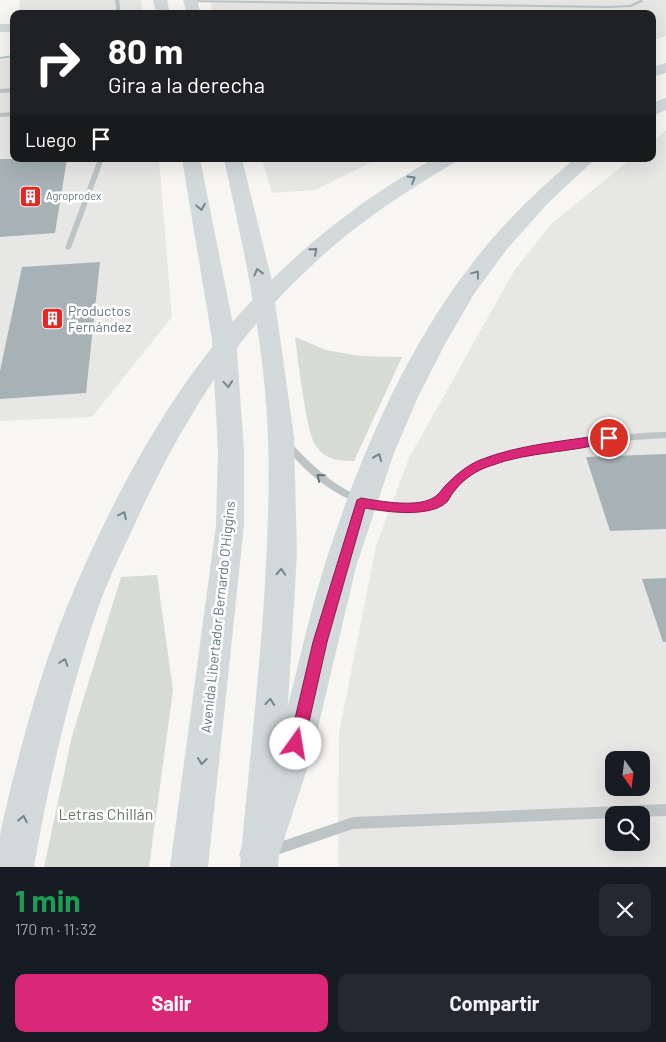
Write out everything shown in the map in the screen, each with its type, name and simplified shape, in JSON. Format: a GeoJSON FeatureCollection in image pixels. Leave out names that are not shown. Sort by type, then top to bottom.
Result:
{"type":"FeatureCollection","features":[{"type":"Feature","properties":{"kind":"highway"},"geometry":{"type":"LineString","coordinates":[[14,867],[25,806],[43,733],[80,611],[145,471],[198,381],[226,343],[278,284],[352,220],[412,178],[441,162]]}},
{"type":"Feature","properties":{"kind":"highway"},"geometry":{"type":"LineString","coordinates":[[259,861],[296,744],[320,642],[361,503],[376,462],[407,390],[448,315],[471,281],[518,223],[558,182],[581,162]]}},
{"type":"Feature","properties":{"kind":"main road","name":"Avenida Libertador Bernardo O'Higgins"},"geometry":{"type":"LineString","coordinates":[[189,867],[230,525],[231,476],[230,404],[224,339],[192,162]]}},
{"type":"Feature","properties":{"kind":"main road"},"geometry":{"type":"LineString","coordinates":[[234,162],[260,281],[274,372],[281,437],[282,554],[259,861]]}},
{"type":"Feature","properties":{"kind":"lane"},"geometry":{"type":"LineString","coordinates":[[190,0],[600,7],[627,7],[642,1]]}},
{"type":"Feature","properties":{"kind":"lane"},"geometry":{"type":"LineString","coordinates":[[68,248],[100,162]]}},
{"type":"Feature","properties":{"kind":"lane"},"geometry":{"type":"LineString","coordinates":[[281,437],[319,478],[361,503],[395,508],[434,504],[466,473],[484,463],[509,455],[589,440],[666,434]]}},
{"type":"Feature","properties":{"kind":"lane"},"geometry":{"type":"LineString","coordinates":[[259,861],[353,823],[666,810]]}},
{"type":"Feature","properties":{"kind":"shaded area"},"geometry":{"type":"Polygon","coordinates":[[[20,0],[141,0],[142,10],[19,10],[20,0]]]}},
{"type":"Feature","properties":{"kind":"shaded area"},"geometry":{"type":"Polygon","coordinates":[[[210,0],[666,0],[666,36],[656,39],[656,10],[212,10],[210,0]]]}},
{"type":"Feature","properties":{"kind":"shaded area"},"geometry":{"type":"Polygon","coordinates":[[[10,59],[10,162],[159,162],[172,317],[92,417],[0,421],[0,60],[10,59]]]}},
{"type":"Feature","properties":{"kind":"shaded area"},"geometry":{"type":"Polygon","coordinates":[[[666,130],[666,867],[338,867],[339,733],[376,546],[409,458],[514,271],[552,223],[627,162],[656,162],[656,138],[666,130]]]}},
{"type":"Feature","properties":{"kind":"shaded area"},"geometry":{"type":"Polygon","coordinates":[[[263,162],[372,162],[315,190],[272,193],[263,162]]]}},
{"type":"Feature","properties":{"kind":"green space"},"geometry":{"type":"Polygon","coordinates":[[[295,337],[326,350],[360,356],[402,357],[354,461],[343,461],[328,457],[320,451],[312,438],[300,377],[295,337]]]}},
{"type":"Feature","properties":{"kind":"green space","name":"Letras Chillán"},"geometry":{"type":"Polygon","coordinates":[[[157,575],[173,690],[149,867],[44,867],[72,736],[121,577],[157,575]]]}},
{"type":"Feature","properties":{"kind":"building","name":"Agroprodex"},"geometry":{"type":"Polygon","coordinates":[[[0,159],[10,159],[10,162],[67,162],[55,233],[0,237],[0,159]]]}},
{"type":"Feature","properties":{"kind":"building","name":"Productos Fernández"},"geometry":{"type":"Polygon","coordinates":[[[100,262],[86,393],[0,399],[0,371],[22,267],[100,262]]]}},
{"type":"Feature","properties":{"kind":"building"},"geometry":{"type":"Polygon","coordinates":[[[666,454],[666,529],[610,531],[586,457],[666,454]]]}},
{"type":"Feature","properties":{"kind":"building"},"geometry":{"type":"Polygon","coordinates":[[[666,578],[666,642],[663,642],[642,579],[666,578]]]}},
{"type":"Feature","properties":{"kind":"waterway"},"geometry":{"type":"LineString","coordinates":[[0,58],[10,57]]}},
{"type":"Feature","properties":{"kind":"place","name":"Agroprodex"},"geometry":{"type":"Point","coordinates":[30,196]}},
{"type":"Feature","properties":{"kind":"place","name":"Productos Fernández"},"geometry":{"type":"Point","coordinates":[52,319]}},
{"type":"Feature","properties":{"kind":"route"},"geometry":{"type":"LineString","coordinates":[[296,744],[320,642],[340,568],[361,503],[395,508],[434,504],[466,473],[484,463],[509,455],[609,438]]}}]}
